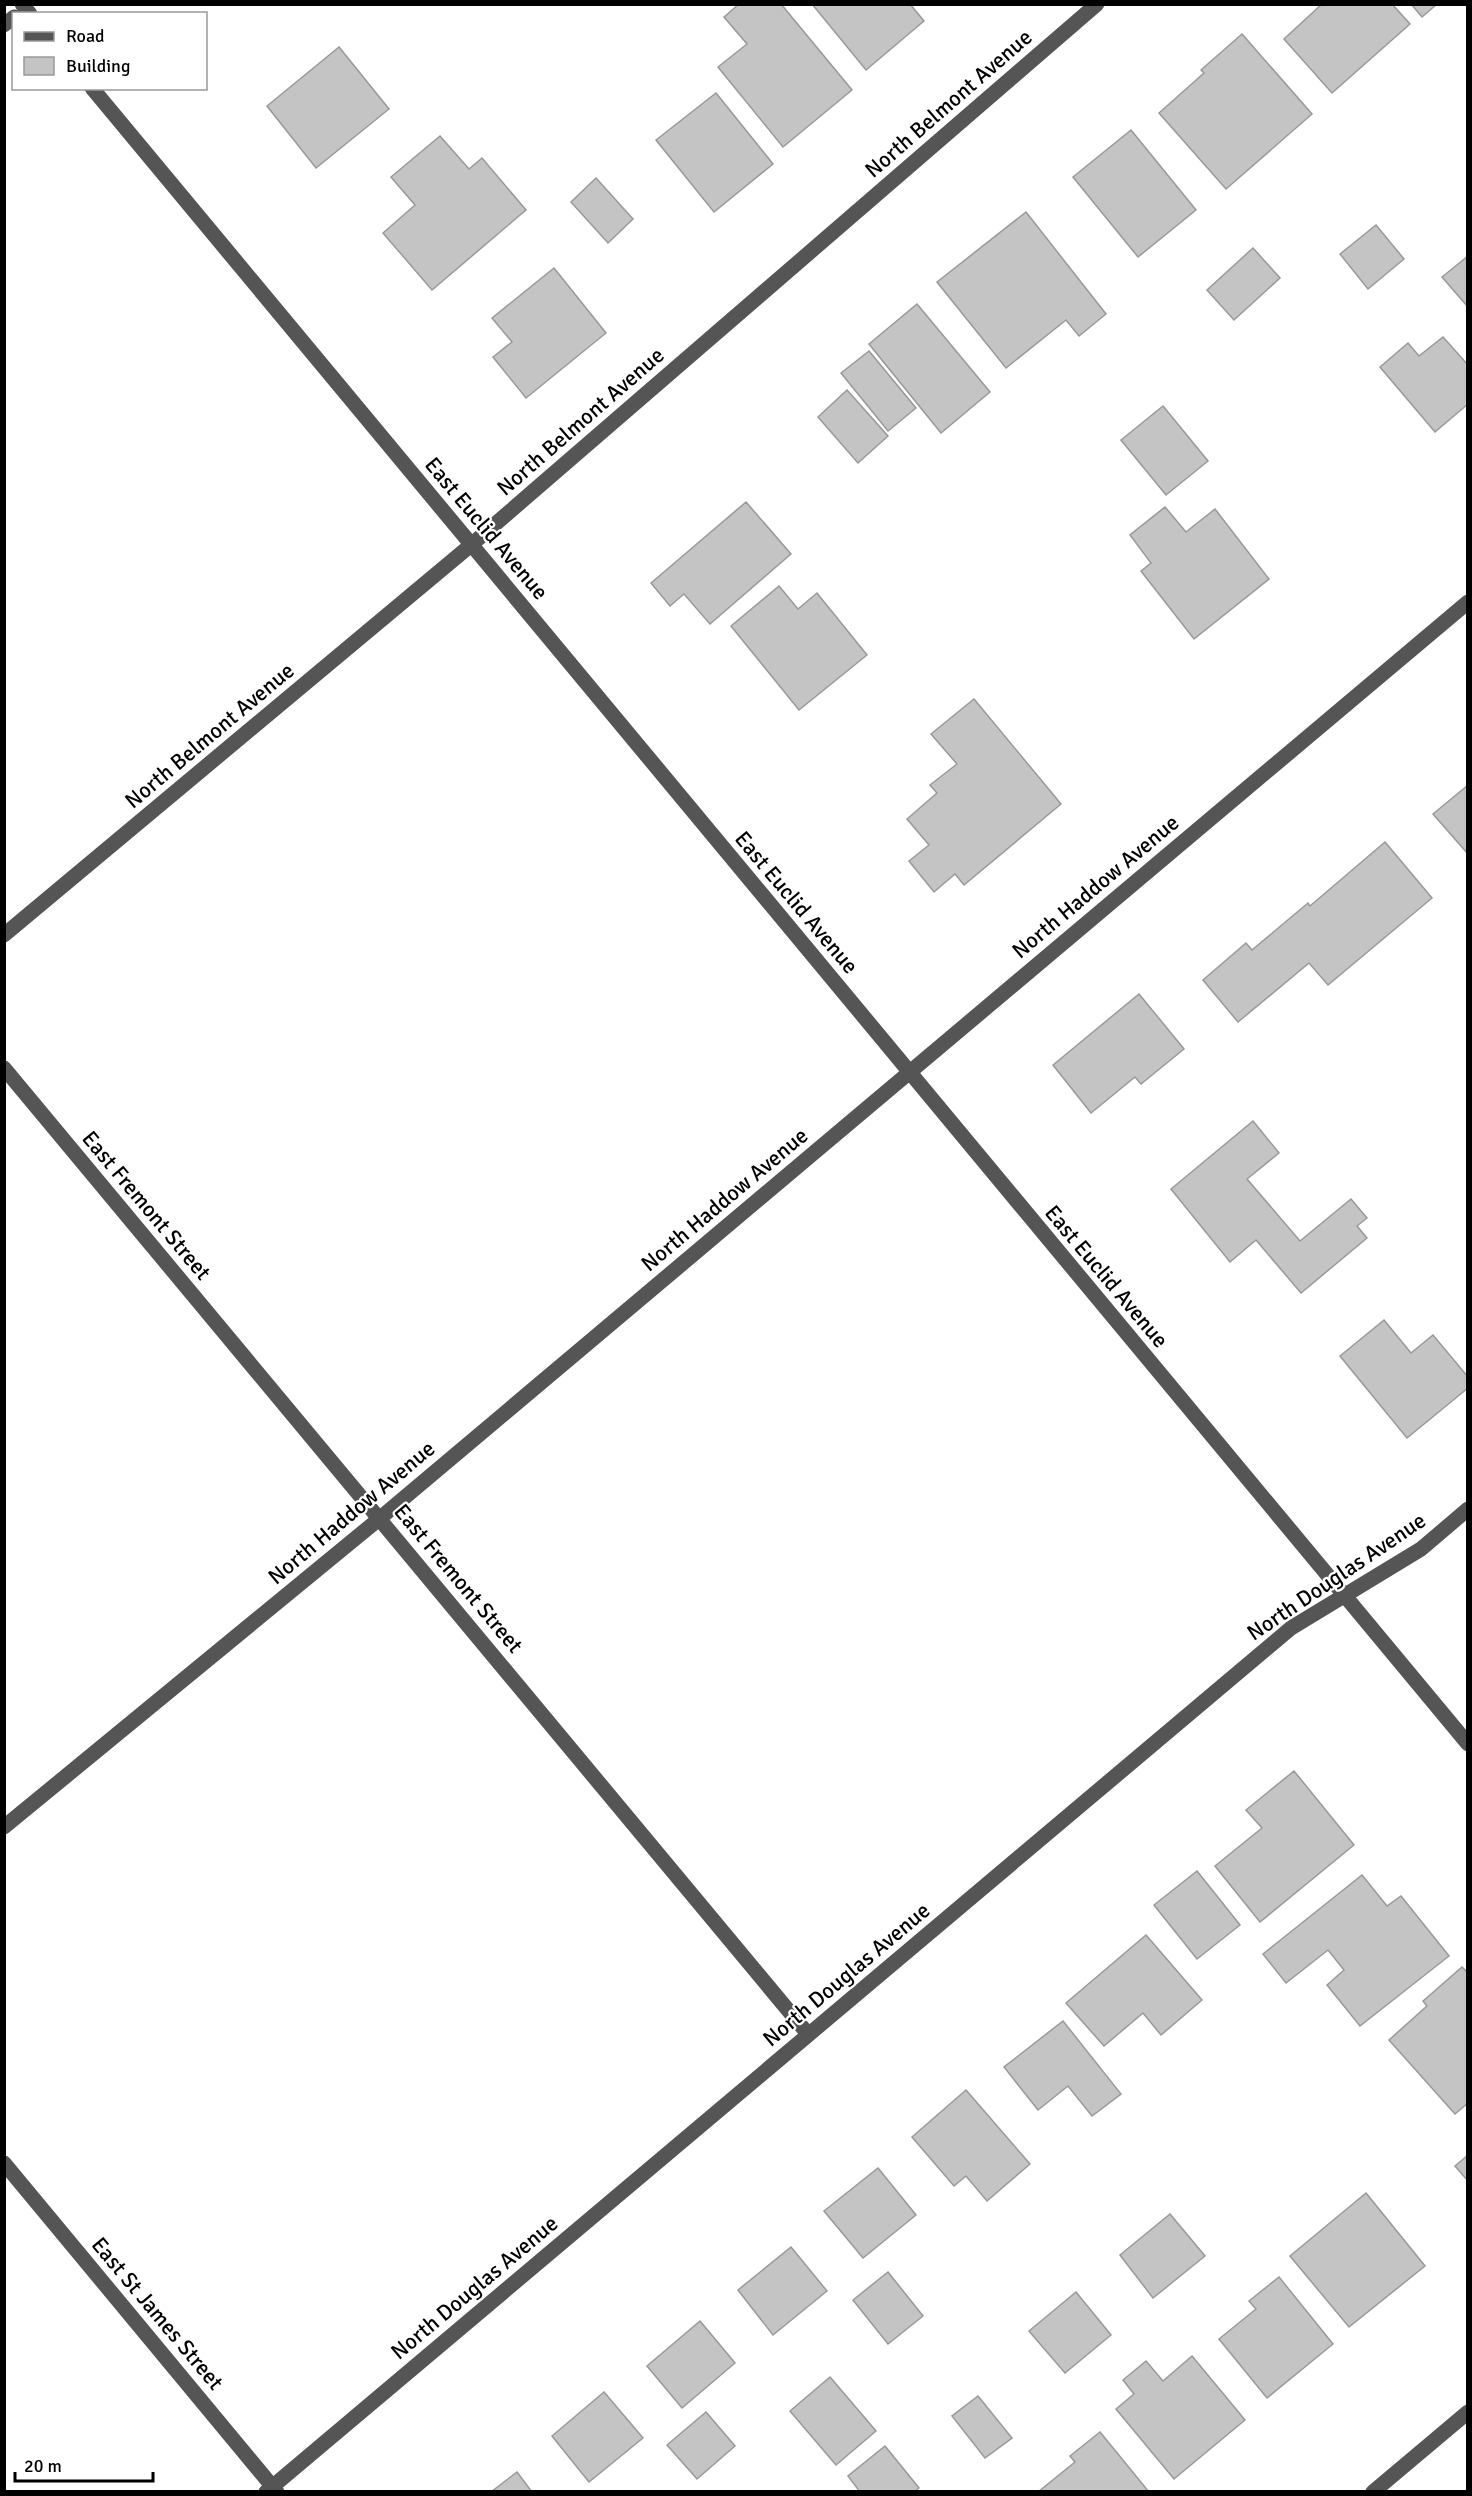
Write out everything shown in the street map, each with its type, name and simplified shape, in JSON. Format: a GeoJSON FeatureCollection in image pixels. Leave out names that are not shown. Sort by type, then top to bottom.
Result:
{"type":"FeatureCollection","features":[{"type":"Feature","properties":{"kind":"street","name":"North Belmont Avenue"},"geometry":{"type":"LineString","coordinates":[[4,935],[471,545],[1097,4]]}},
{"type":"Feature","properties":{"kind":"street","name":"East Euclid Avenue"},"geometry":{"type":"LineString","coordinates":[[94,90],[1467,1744]]}},
{"type":"Feature","properties":{"kind":"street","name":"North Haddow Avenue"},"geometry":{"type":"LineString","coordinates":[[4,1827],[380,1519],[1467,602]]}},
{"type":"Feature","properties":{"kind":"street","name":"East Fremont Street"},"geometry":{"type":"LineString","coordinates":[[4,1068],[808,2034]]}},
{"type":"Feature","properties":{"kind":"street","name":"North Douglas Avenue"},"geometry":{"type":"LineString","coordinates":[[272,2490],[808,2034],[1291,1628],[1420,1549],[1467,1509]]}},
{"type":"Feature","properties":{"kind":"street","name":"East St James Street"},"geometry":{"type":"LineString","coordinates":[[4,2163],[272,2490]]}},
{"type":"Feature","properties":{"kind":"street"},"geometry":{"type":"LineString","coordinates":[[1373,2492],[1467,2412]]}},
{"type":"Feature","properties":{"kind":"building"},"geometry":{"type":"Polygon","coordinates":[[[739,4],[781,4],[852,90],[783,147],[718,67],[747,44],[724,17],[739,4]]]}},
{"type":"Feature","properties":{"kind":"building"},"geometry":{"type":"Polygon","coordinates":[[[812,4],[910,4],[924,21],[866,70],[812,4]]]}},
{"type":"Feature","properties":{"kind":"building"},"geometry":{"type":"Polygon","coordinates":[[[1322,4],[1392,4],[1410,24],[1332,93],[1284,39],[1322,4]]]}},
{"type":"Feature","properties":{"kind":"building"},"geometry":{"type":"Polygon","coordinates":[[[1411,4],[1437,4],[1422,17],[1411,4]]]}},
{"type":"Feature","properties":{"kind":"building"},"geometry":{"type":"Polygon","coordinates":[[[1242,34],[1312,114],[1226,189],[1159,113],[1204,73],[1201,70],[1242,34]]]}},
{"type":"Feature","properties":{"kind":"building"},"geometry":{"type":"Polygon","coordinates":[[[339,47],[389,109],[316,168],[267,106],[339,47]]]}},
{"type":"Feature","properties":{"kind":"building"},"geometry":{"type":"Polygon","coordinates":[[[716,93],[773,164],[714,212],[656,140],[716,93]]]}},
{"type":"Feature","properties":{"kind":"building"},"geometry":{"type":"Polygon","coordinates":[[[1131,130],[1196,210],[1138,257],[1073,177],[1131,130]]]}},
{"type":"Feature","properties":{"kind":"building"},"geometry":{"type":"Polygon","coordinates":[[[440,136],[469,169],[482,158],[526,210],[432,290],[383,233],[415,205],[391,177],[440,136]]]}},
{"type":"Feature","properties":{"kind":"building"},"geometry":{"type":"Polygon","coordinates":[[[596,178],[633,219],[608,243],[571,202],[596,178]]]}},
{"type":"Feature","properties":{"kind":"building"},"geometry":{"type":"Polygon","coordinates":[[[1026,212],[1106,314],[1079,336],[1066,320],[1006,368],[937,282],[1026,212]]]}},
{"type":"Feature","properties":{"kind":"building"},"geometry":{"type":"Polygon","coordinates":[[[1376,225],[1404,259],[1368,289],[1340,254],[1376,225]]]}},
{"type":"Feature","properties":{"kind":"building"},"geometry":{"type":"Polygon","coordinates":[[[1253,248],[1280,278],[1234,320],[1207,290],[1253,248]]]}},
{"type":"Feature","properties":{"kind":"building"},"geometry":{"type":"Polygon","coordinates":[[[1468,256],[1468,307],[1442,277],[1468,256]]]}},
{"type":"Feature","properties":{"kind":"building"},"geometry":{"type":"Polygon","coordinates":[[[554,268],[606,333],[526,398],[493,357],[512,342],[492,318],[554,268]]]}},
{"type":"Feature","properties":{"kind":"building"},"geometry":{"type":"Polygon","coordinates":[[[917,304],[990,392],[941,433],[869,344],[917,304]]]}},
{"type":"Feature","properties":{"kind":"building"},"geometry":{"type":"Polygon","coordinates":[[[1443,337],[1468,365],[1468,404],[1435,432],[1380,367],[1408,343],[1419,356],[1443,337]]]}},
{"type":"Feature","properties":{"kind":"building"},"geometry":{"type":"Polygon","coordinates":[[[869,351],[916,408],[888,431],[841,373],[869,351]]]}},
{"type":"Feature","properties":{"kind":"building"},"geometry":{"type":"Polygon","coordinates":[[[847,390],[888,436],[858,463],[818,417],[847,390]]]}},
{"type":"Feature","properties":{"kind":"building"},"geometry":{"type":"Polygon","coordinates":[[[1163,406],[1208,461],[1166,495],[1121,440],[1163,406]]]}},
{"type":"Feature","properties":{"kind":"building"},"geometry":{"type":"Polygon","coordinates":[[[746,502],[791,554],[710,624],[684,594],[670,606],[651,583],[746,502]]]}},
{"type":"Feature","properties":{"kind":"building"},"geometry":{"type":"Polygon","coordinates":[[[1165,507],[1186,532],[1215,509],[1269,579],[1194,639],[1141,571],[1151,563],[1130,535],[1165,507]]]}},
{"type":"Feature","properties":{"kind":"building"},"geometry":{"type":"Polygon","coordinates":[[[779,586],[798,609],[817,593],[867,655],[799,710],[731,626],[779,586]]]}},
{"type":"Feature","properties":{"kind":"building"},"geometry":{"type":"Polygon","coordinates":[[[974,699],[1061,804],[964,885],[955,874],[934,892],[909,861],[929,845],[907,819],[937,793],[930,785],[957,764],[931,734],[974,699]]]}},
{"type":"Feature","properties":{"kind":"building"},"geometry":{"type":"Polygon","coordinates":[[[1468,785],[1468,854],[1433,814],[1468,785]]]}},
{"type":"Feature","properties":{"kind":"building"},"geometry":{"type":"Polygon","coordinates":[[[1385,842],[1432,898],[1328,985],[1309,963],[1238,1022],[1203,980],[1246,943],[1252,950],[1308,903],[1310,906],[1385,842]]]}},
{"type":"Feature","properties":{"kind":"building"},"geometry":{"type":"Polygon","coordinates":[[[1139,994],[1184,1049],[1141,1084],[1135,1077],[1091,1113],[1053,1065],[1139,994]]]}},
{"type":"Feature","properties":{"kind":"building"},"geometry":{"type":"Polygon","coordinates":[[[1253,1121],[1279,1153],[1247,1179],[1300,1241],[1351,1199],[1367,1218],[1357,1226],[1367,1238],[1301,1293],[1256,1240],[1230,1262],[1171,1189],[1253,1121]]]}},
{"type":"Feature","properties":{"kind":"building"},"geometry":{"type":"Polygon","coordinates":[[[1384,1320],[1411,1353],[1433,1335],[1468,1377],[1468,1388],[1407,1438],[1340,1356],[1384,1320]]]}},
{"type":"Feature","properties":{"kind":"building"},"geometry":{"type":"Polygon","coordinates":[[[1294,1771],[1354,1845],[1260,1922],[1215,1866],[1262,1828],[1246,1810],[1294,1771]]]}},
{"type":"Feature","properties":{"kind":"building"},"geometry":{"type":"Polygon","coordinates":[[[1197,1871],[1240,1925],[1197,1959],[1154,1905],[1197,1871]]]}},
{"type":"Feature","properties":{"kind":"building"},"geometry":{"type":"Polygon","coordinates":[[[1362,1875],[1387,1906],[1401,1896],[1449,1956],[1360,2026],[1327,1985],[1344,1970],[1328,1950],[1286,1983],[1263,1954],[1362,1875]]]}},
{"type":"Feature","properties":{"kind":"building"},"geometry":{"type":"Polygon","coordinates":[[[1146,1935],[1202,2000],[1161,2035],[1143,2013],[1104,2046],[1066,2003],[1146,1935]]]}},
{"type":"Feature","properties":{"kind":"building"},"geometry":{"type":"Polygon","coordinates":[[[1462,1967],[1468,1973],[1468,2103],[1455,2114],[1389,2040],[1427,2006],[1423,2001],[1462,1967]]]}},
{"type":"Feature","properties":{"kind":"building"},"geometry":{"type":"Polygon","coordinates":[[[1063,2021],[1121,2094],[1092,2116],[1068,2086],[1038,2110],[1004,2067],[1063,2021]]]}},
{"type":"Feature","properties":{"kind":"building"},"geometry":{"type":"Polygon","coordinates":[[[966,2090],[1030,2164],[987,2201],[966,2176],[954,2186],[912,2137],[966,2090]]]}},
{"type":"Feature","properties":{"kind":"building"},"geometry":{"type":"Polygon","coordinates":[[[1468,2155],[1468,2181],[1455,2166],[1468,2155]]]}},
{"type":"Feature","properties":{"kind":"building"},"geometry":{"type":"Polygon","coordinates":[[[878,2168],[916,2215],[863,2258],[824,2211],[878,2168]]]}},
{"type":"Feature","properties":{"kind":"building"},"geometry":{"type":"Polygon","coordinates":[[[1366,2193],[1425,2266],[1349,2327],[1290,2256],[1366,2193]]]}},
{"type":"Feature","properties":{"kind":"building"},"geometry":{"type":"Polygon","coordinates":[[[1170,2214],[1205,2256],[1153,2298],[1120,2255],[1170,2214]]]}},
{"type":"Feature","properties":{"kind":"building"},"geometry":{"type":"Polygon","coordinates":[[[791,2247],[827,2291],[773,2335],[738,2290],[791,2247]]]}},
{"type":"Feature","properties":{"kind":"building"},"geometry":{"type":"Polygon","coordinates":[[[888,2272],[923,2316],[888,2344],[853,2300],[888,2272]]]}},
{"type":"Feature","properties":{"kind":"building"},"geometry":{"type":"Polygon","coordinates":[[[1279,2277],[1333,2344],[1267,2398],[1219,2339],[1256,2309],[1249,2301],[1279,2277]]]}},
{"type":"Feature","properties":{"kind":"building"},"geometry":{"type":"Polygon","coordinates":[[[1076,2292],[1111,2335],[1065,2373],[1029,2331],[1076,2292]]]}},
{"type":"Feature","properties":{"kind":"building"},"geometry":{"type":"Polygon","coordinates":[[[700,2321],[735,2363],[682,2408],[647,2366],[700,2321]]]}},
{"type":"Feature","properties":{"kind":"building"},"geometry":{"type":"Polygon","coordinates":[[[1192,2356],[1245,2420],[1174,2479],[1116,2409],[1134,2394],[1123,2380],[1146,2361],[1163,2381],[1192,2356]]]}},
{"type":"Feature","properties":{"kind":"building"},"geometry":{"type":"Polygon","coordinates":[[[830,2377],[876,2431],[836,2465],[790,2411],[830,2377]]]}},
{"type":"Feature","properties":{"kind":"building"},"geometry":{"type":"Polygon","coordinates":[[[604,2392],[643,2438],[589,2482],[552,2436],[604,2392]]]}},
{"type":"Feature","properties":{"kind":"building"},"geometry":{"type":"Polygon","coordinates":[[[978,2396],[1012,2438],[985,2458],[952,2416],[978,2396]]]}},
{"type":"Feature","properties":{"kind":"building"},"geometry":{"type":"Polygon","coordinates":[[[706,2412],[735,2446],[697,2479],[667,2445],[706,2412]]]}},
{"type":"Feature","properties":{"kind":"building"},"geometry":{"type":"Polygon","coordinates":[[[1100,2432],[1149,2492],[1038,2492],[1075,2462],[1070,2456],[1100,2432]]]}},
{"type":"Feature","properties":{"kind":"building"},"geometry":{"type":"Polygon","coordinates":[[[885,2446],[919,2488],[914,2492],[860,2492],[848,2476],[885,2446]]]}},
{"type":"Feature","properties":{"kind":"building"},"geometry":{"type":"Polygon","coordinates":[[[517,2472],[532,2492],[491,2492],[517,2472]]]}}]}
